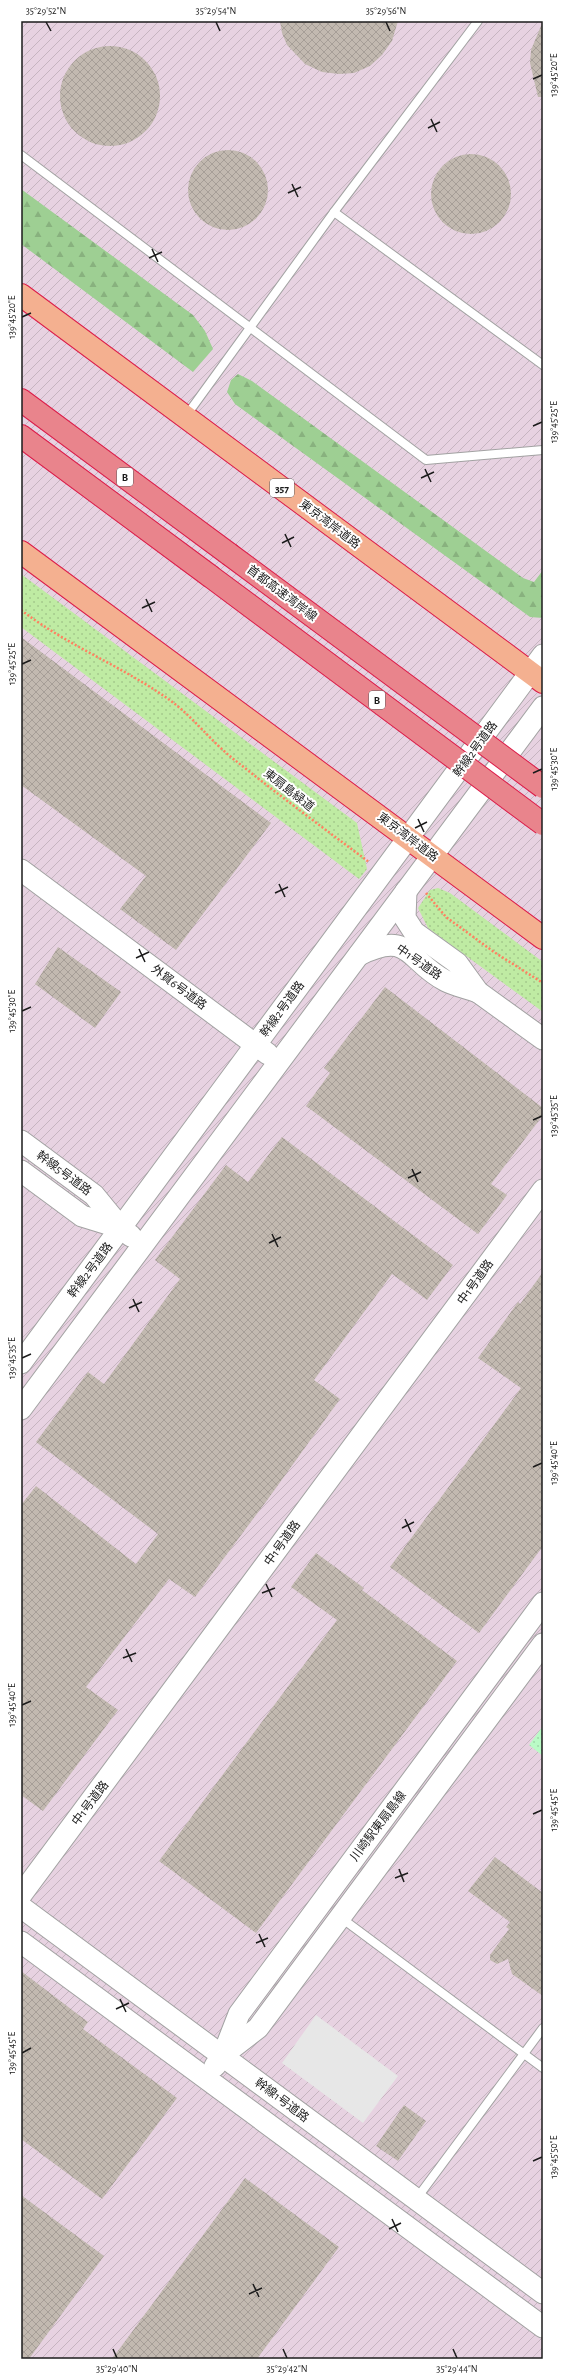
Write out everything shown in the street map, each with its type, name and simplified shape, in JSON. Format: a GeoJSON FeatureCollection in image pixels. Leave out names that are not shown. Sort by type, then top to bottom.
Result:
{"type":"FeatureCollection","features":[{"type":"Feature","properties":{"kind":"highway","name":"東京湾岸道路"},"geometry":{"type":"LineString","coordinates":[[21,295],[186,417],[539,670]]}},
{"type":"Feature","properties":{"kind":"highway","name":"首都高速湾岸線"},"geometry":{"type":"LineString","coordinates":[[21,400],[543,787]]}},
{"type":"Feature","properties":{"kind":"highway","name":"B"},"geometry":{"type":"LineString","coordinates":[[21,436],[543,824]]}},
{"type":"Feature","properties":{"kind":"highway","name":"東京湾岸道路"},"geometry":{"type":"LineString","coordinates":[[21,552],[543,938]]}},
{"type":"Feature","properties":{"kind":"street","name":"幹線2号道路"},"geometry":{"type":"LineString","coordinates":[[21,1363],[256,1045],[382,871],[409,839],[539,670]]}},
{"type":"Feature","properties":{"kind":"street"},"geometry":{"type":"LineString","coordinates":[[21,1409],[278,1061],[411,886],[543,707]]}},
{"type":"Feature","properties":{"kind":"street","name":"外貿6号道路"},"geometry":{"type":"LineString","coordinates":[[21,870],[278,1061]]}},
{"type":"Feature","properties":{"kind":"street","name":"中1号道路"},"geometry":{"type":"LineString","coordinates":[[411,886],[404,907],[408,925],[414,932],[457,963],[478,992]]}},
{"type":"Feature","properties":{"kind":"street","name":"中1号道路"},"geometry":{"type":"LineString","coordinates":[[359,954],[380,945],[397,945],[446,981],[478,992],[543,1039]]}},
{"type":"Feature","properties":{"kind":"street","name":"幹線5号道路"},"geometry":{"type":"LineString","coordinates":[[21,1141],[94,1195],[121,1228]]}},
{"type":"Feature","properties":{"kind":"street","name":"幹線5号道路"},"geometry":{"type":"LineString","coordinates":[[21,1171],[82,1216],[121,1228]]}},
{"type":"Feature","properties":{"kind":"street","name":"中1号道路"},"geometry":{"type":"LineString","coordinates":[[21,1895],[543,1190]]}},
{"type":"Feature","properties":{"kind":"street"},"geometry":{"type":"LineString","coordinates":[[121,1228],[143,1244]]}},
{"type":"Feature","properties":{"kind":"street","name":"川崎駅東扇島線"},"geometry":{"type":"LineString","coordinates":[[206,2078],[223,2055],[239,2014],[543,1603]]}},
{"type":"Feature","properties":{"kind":"street","name":"川崎駅東扇島線"},"geometry":{"type":"LineString","coordinates":[[223,2055],[258,2028],[543,1644]]}},
{"type":"Feature","properties":{"kind":"street","name":"幹線1号道路"},"geometry":{"type":"LineString","coordinates":[[21,1907],[223,2055],[543,2294]]}},
{"type":"Feature","properties":{"kind":"street"},"geometry":{"type":"LineString","coordinates":[[21,1942],[543,2327]]}},
{"type":"Feature","properties":{"kind":"lane"},"geometry":{"type":"LineString","coordinates":[[186,417],[334,212],[478,21]]}},
{"type":"Feature","properties":{"kind":"lane"},"geometry":{"type":"LineString","coordinates":[[21,155],[426,460],[543,450]]}},
{"type":"Feature","properties":{"kind":"lane"},"geometry":{"type":"LineString","coordinates":[[334,212],[543,365]]}},
{"type":"Feature","properties":{"kind":"lane"},"geometry":{"type":"LineString","coordinates":[[340,1916],[543,2068]]}},
{"type":"Feature","properties":{"kind":"lane"},"geometry":{"type":"LineString","coordinates":[[416,2199],[543,2028]]}},
{"type":"Feature","properties":{"kind":"path","name":"東扇島緑道"},"geometry":{"type":"LineString","coordinates":[[21,610],[37,622],[145,683],[173,703],[231,757],[382,871]]}},
{"type":"Feature","properties":{"kind":"path"},"geometry":{"type":"LineString","coordinates":[[411,886],[446,917],[494,952],[543,983]]}},
{"type":"Feature","properties":{"kind":"shaded area"},"geometry":{"type":"Polygon","coordinates":[[[21,21],[543,21],[543,2359],[21,2359],[21,21]]]}},
{"type":"Feature","properties":{"kind":"shaded area"},"geometry":{"type":"Polygon","coordinates":[[[316,2015],[398,2076],[363,2123],[282,2063],[316,2015]]]}},
{"type":"Feature","properties":{"kind":"green space"},"geometry":{"type":"Polygon","coordinates":[[[21,189],[193,315],[205,331],[213,349],[193,372],[21,244],[21,189]]]}},
{"type":"Feature","properties":{"kind":"green space"},"geometry":{"type":"Polygon","coordinates":[[[238,374],[252,381],[523,578],[534,582],[543,570],[543,618],[530,617],[235,404],[227,392],[231,380],[238,374]]]}},
{"type":"Feature","properties":{"kind":"green space"},"geometry":{"type":"Polygon","coordinates":[[[21,574],[357,823],[367,869],[359,879],[21,627],[21,574]]]}},
{"type":"Feature","properties":{"kind":"green space"},"geometry":{"type":"Polygon","coordinates":[[[438,888],[450,893],[543,962],[543,1012],[428,928],[418,908],[430,890],[438,888]]]}},
{"type":"Feature","properties":{"kind":"green space"},"geometry":{"type":"Polygon","coordinates":[[[543,1726],[543,1756],[529,1745],[543,1726]]]}},
{"type":"Feature","properties":{"kind":"building"},"geometry":{"type":"Polygon","coordinates":[[[280,21],[398,21],[392,41],[382,55],[370,66],[354,73],[339,74],[322,72],[305,64],[287,45],[282,33],[280,21]]]}},
{"type":"Feature","properties":{"kind":"building"},"geometry":{"type":"Polygon","coordinates":[[[543,21],[543,97],[538,97],[530,63],[531,50],[543,21]]]}},
{"type":"Feature","properties":{"kind":"building"},"geometry":{"type":"Polygon","coordinates":[[[110,46],[120,47],[138,54],[152,68],[159,86],[159,106],[152,124],[138,138],[120,145],[110,146],[100,145],[82,138],[68,124],[61,106],[60,96],[61,86],[68,68],[82,54],[100,47],[110,46]]]}},
{"type":"Feature","properties":{"kind":"building"},"geometry":{"type":"Polygon","coordinates":[[[228,150],[243,153],[256,162],[265,175],[268,190],[265,205],[256,218],[243,227],[228,230],[213,227],[200,218],[191,205],[188,190],[191,175],[200,162],[213,153],[228,150]]]}},
{"type":"Feature","properties":{"kind":"building"},"geometry":{"type":"Polygon","coordinates":[[[471,154],[486,157],[499,166],[508,179],[511,194],[508,209],[499,222],[486,231],[471,234],[456,231],[443,222],[434,209],[431,194],[434,179],[443,166],[456,157],[471,154]]]}},
{"type":"Feature","properties":{"kind":"building"},"geometry":{"type":"Polygon","coordinates":[[[21,637],[271,823],[176,950],[120,909],[146,876],[21,785],[21,637]]]}},
{"type":"Feature","properties":{"kind":"building"},"geometry":{"type":"Polygon","coordinates":[[[58,947],[121,992],[95,1028],[35,984],[58,947]]]}},
{"type":"Feature","properties":{"kind":"building"},"geometry":{"type":"Polygon","coordinates":[[[385,987],[543,1108],[543,1115],[491,1184],[507,1195],[478,1234],[306,1106],[330,1073],[324,1068],[385,987]]]}},
{"type":"Feature","properties":{"kind":"building"},"geometry":{"type":"Polygon","coordinates":[[[282,1137],[453,1265],[427,1300],[392,1274],[314,1380],[340,1399],[268,1499],[195,1597],[169,1579],[86,1687],[118,1710],[43,1811],[21,1795],[21,1505],[36,1486],[136,1564],[158,1534],[36,1442],[88,1372],[104,1384],[180,1279],[155,1260],[226,1165],[248,1182],[282,1137]]]}},
{"type":"Feature","properties":{"kind":"building"},"geometry":{"type":"Polygon","coordinates":[[[543,1272],[543,1546],[479,1633],[390,1567],[521,1388],[478,1358],[518,1302],[520,1304],[543,1272]]]}},
{"type":"Feature","properties":{"kind":"building"},"geometry":{"type":"Polygon","coordinates":[[[316,1553],[364,1588],[362,1590],[457,1661],[256,1933],[159,1861],[337,1620],[291,1587],[316,1553]]]}},
{"type":"Feature","properties":{"kind":"building"},"geometry":{"type":"Polygon","coordinates":[[[495,1857],[543,1893],[543,1996],[512,1974],[508,1959],[497,1964],[490,1960],[490,1955],[509,1929],[506,1927],[510,1922],[468,1891],[495,1857]]]}},
{"type":"Feature","properties":{"kind":"building"},"geometry":{"type":"Polygon","coordinates":[[[21,1971],[88,2022],[83,2029],[177,2098],[102,2199],[21,2139],[21,1971]]]}},
{"type":"Feature","properties":{"kind":"building"},"geometry":{"type":"Polygon","coordinates":[[[404,2105],[426,2121],[398,2161],[376,2146],[404,2105]]]}},
{"type":"Feature","properties":{"kind":"building"},"geometry":{"type":"Polygon","coordinates":[[[245,2178],[339,2247],[257,2359],[112,2359],[245,2178]]]}},
{"type":"Feature","properties":{"kind":"building"},"geometry":{"type":"Polygon","coordinates":[[[21,2195],[104,2256],[29,2359],[21,2359],[21,2195]]]}}]}
